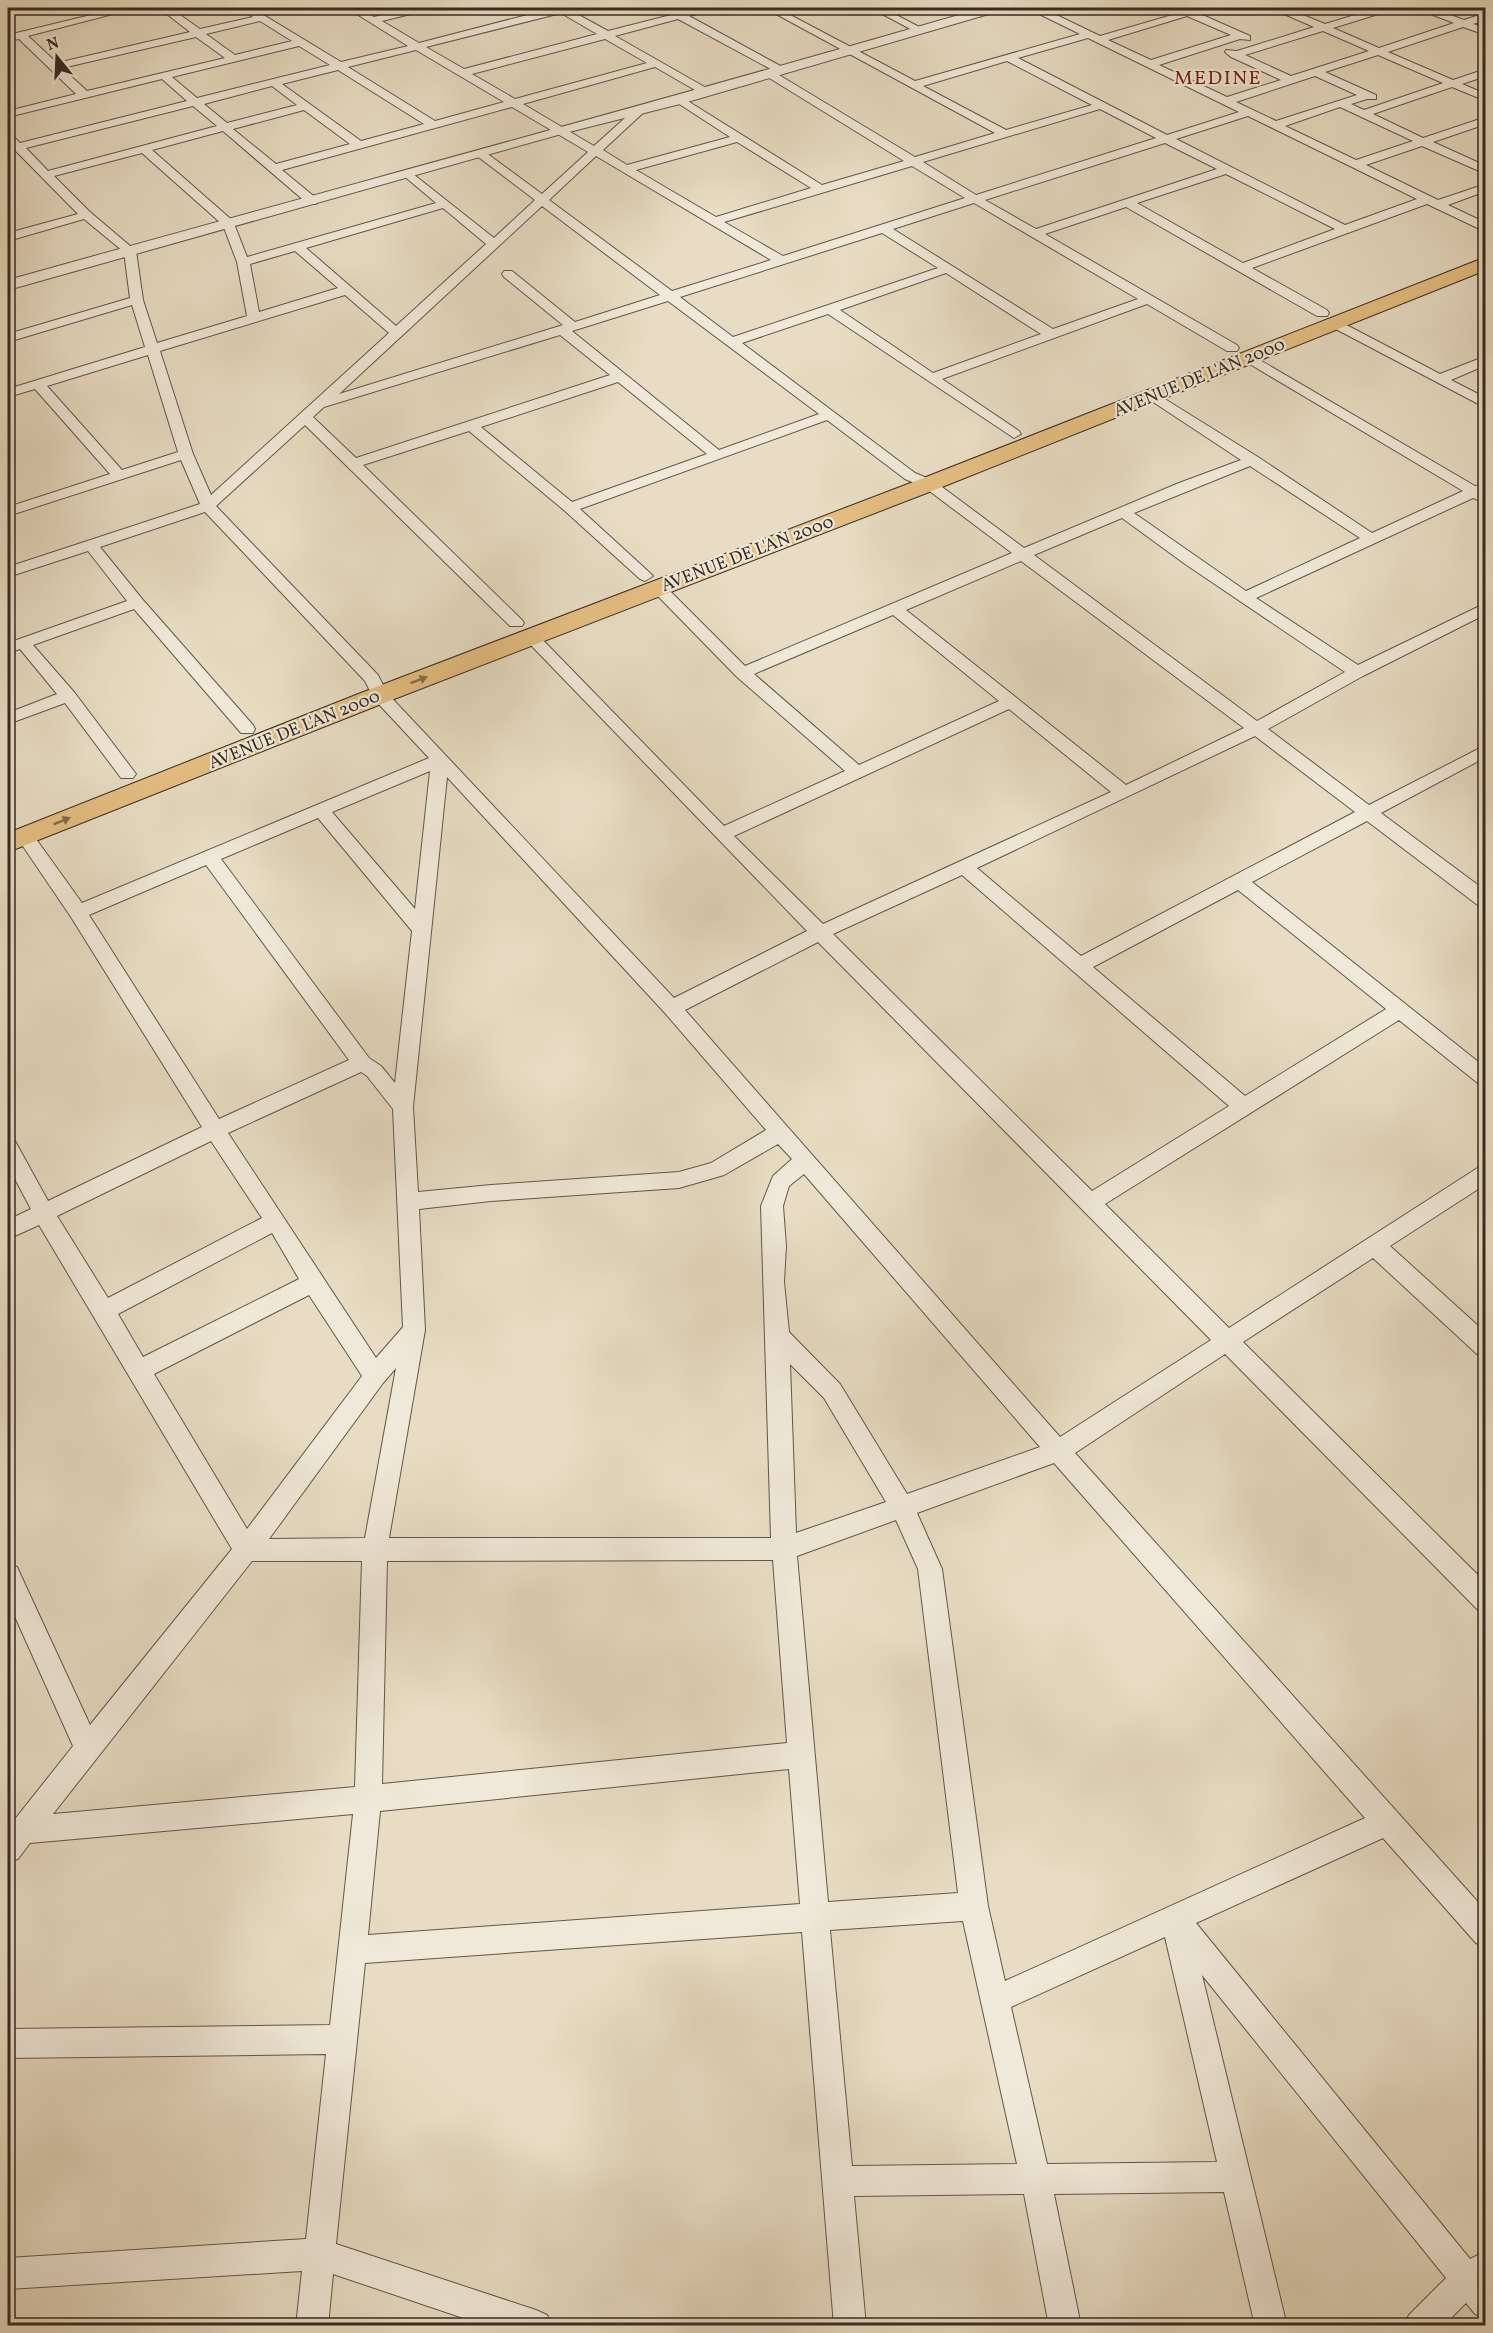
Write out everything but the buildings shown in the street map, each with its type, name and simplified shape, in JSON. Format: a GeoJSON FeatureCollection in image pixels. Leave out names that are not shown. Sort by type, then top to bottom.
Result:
{"type":"FeatureCollection","features":[{"type":"Feature","properties":{"kind":"main road","name":"AVENUE DE L'AN 2000"},"geometry":{"type":"LineString","coordinates":[[1329,318],[1485,249]]}},
{"type":"Feature","properties":{"kind":"main road","name":"AVENUE DE L'AN 2000"},"geometry":{"type":"LineString","coordinates":[[919,480],[1014,434],[1485,263]]}},
{"type":"Feature","properties":{"kind":"main road","name":"AVENUE DE L'AN 2000"},"geometry":{"type":"LineString","coordinates":[[13,834],[376,687],[919,480],[1152,395],[1240,352]]}},
{"type":"Feature","properties":{"kind":"main road","name":"AVENUE DE L'AN 2000"},"geometry":{"type":"LineString","coordinates":[[13,834],[127,774],[247,729],[376,687]]}},
{"type":"Feature","properties":{"kind":"street"},"geometry":{"type":"LineString","coordinates":[[8,38],[131,8]]}},
{"type":"Feature","properties":{"kind":"street"},"geometry":{"type":"LineString","coordinates":[[164,8],[232,58]]}},
{"type":"Feature","properties":{"kind":"street"},"geometry":{"type":"LineString","coordinates":[[246,8],[434,125]]}},
{"type":"Feature","properties":{"kind":"street"},"geometry":{"type":"LineString","coordinates":[[352,8],[779,259]]}},
{"type":"Feature","properties":{"kind":"street"},"geometry":{"type":"LineString","coordinates":[[373,20],[423,8]]}},
{"type":"Feature","properties":{"kind":"street"},"geometry":{"type":"LineString","coordinates":[[664,8],[776,72],[914,163],[1146,300],[1482,493]]}},
{"type":"Feature","properties":{"kind":"street"},"geometry":{"type":"LineString","coordinates":[[464,73],[708,8]]}},
{"type":"Feature","properties":{"kind":"street"},"geometry":{"type":"LineString","coordinates":[[770,8],[1005,134]]}},
{"type":"Feature","properties":{"kind":"street"},"geometry":{"type":"LineString","coordinates":[[876,8],[920,30]]}},
{"type":"Feature","properties":{"kind":"street"},"geometry":{"type":"LineString","coordinates":[[8,285],[560,130],[679,100],[988,8]]}},
{"type":"Feature","properties":{"kind":"street"},"geometry":{"type":"LineString","coordinates":[[1035,8],[1434,201],[1485,228]]}},
{"type":"Feature","properties":{"kind":"street"},"geometry":{"type":"LineString","coordinates":[[915,86],[1009,58],[1204,8]]}},
{"type":"Feature","properties":{"kind":"street"},"geometry":{"type":"LineString","coordinates":[[1279,8],[1485,98]]}},
{"type":"Feature","properties":{"kind":"street"},"geometry":{"type":"LineString","coordinates":[[1235,55],[1386,8]]}},
{"type":"Feature","properties":{"kind":"street"},"geometry":{"type":"LineString","coordinates":[[1424,8],[1485,32]]}},
{"type":"Feature","properties":{"kind":"street"},"geometry":{"type":"LineString","coordinates":[[13,142],[274,83],[561,9],[706,92]]}},
{"type":"Feature","properties":{"kind":"street"},"geometry":{"type":"LineString","coordinates":[[1188,13],[1263,46]]}},
{"type":"Feature","properties":{"kind":"street"},"geometry":{"type":"LineString","coordinates":[[1227,101],[1485,16]]}},
{"type":"Feature","properties":{"kind":"street"},"geometry":{"type":"LineString","coordinates":[[54,67],[262,18]]}},
{"type":"Feature","properties":{"kind":"street"},"geometry":{"type":"LineString","coordinates":[[21,35],[84,95]]}},
{"type":"Feature","properties":{"kind":"street"},"geometry":{"type":"LineString","coordinates":[[1150,64],[1240,36]]}},
{"type":"Feature","properties":{"kind":"street"},"geometry":{"type":"LineString","coordinates":[[8,114],[301,42]]}},
{"type":"Feature","properties":{"kind":"street"},"geometry":{"type":"LineString","coordinates":[[1213,44],[1290,80]]}},
{"type":"Feature","properties":{"kind":"street"},"geometry":{"type":"LineString","coordinates":[[1009,58],[1343,229]]}},
{"type":"Feature","properties":{"kind":"street"},"geometry":{"type":"LineString","coordinates":[[275,168],[655,64]]}},
{"type":"Feature","properties":{"kind":"street"},"geometry":{"type":"LineString","coordinates":[[1315,72],[1389,105]]}},
{"type":"Feature","properties":{"kind":"street"},"geometry":{"type":"LineString","coordinates":[[1363,114],[1485,72]]}},
{"type":"Feature","properties":{"kind":"street"},"geometry":{"type":"LineString","coordinates":[[163,75],[312,201]]}},
{"type":"Feature","properties":{"kind":"street"},"geometry":{"type":"LineString","coordinates":[[274,83],[360,145]]}},
{"type":"Feature","properties":{"kind":"street"},"geometry":{"type":"LineString","coordinates":[[1276,125],[1367,95]]}},
{"type":"Feature","properties":{"kind":"street"},"geometry":{"type":"LineString","coordinates":[[679,100],[822,190]]}},
{"type":"Feature","properties":{"kind":"street"},"geometry":{"type":"LineString","coordinates":[[1342,104],[1484,168]]}},
{"type":"Feature","properties":{"kind":"street"},"geometry":{"type":"LineString","coordinates":[[714,221],[1102,105]]}},
{"type":"Feature","properties":{"kind":"street"},"geometry":{"type":"LineString","coordinates":[[45,175],[305,106]]}},
{"type":"Feature","properties":{"kind":"street"},"geometry":{"type":"LineString","coordinates":[[8,572],[208,506],[640,110]]}},
{"type":"Feature","properties":{"kind":"street"},"geometry":{"type":"LineString","coordinates":[[319,404],[670,296],[779,259],[1250,112]]}},
{"type":"Feature","properties":{"kind":"street"},"geometry":{"type":"LineString","coordinates":[[1358,164],[1485,120]]}},
{"type":"Feature","properties":{"kind":"street"},"geometry":{"type":"LineString","coordinates":[[626,169],[738,138]]}},
{"type":"Feature","properties":{"kind":"street"},"geometry":{"type":"LineString","coordinates":[[13,142],[86,215],[130,251],[137,300],[186,454],[208,506],[376,687],[440,760],[672,1008],[1058,1451],[1485,1933]]}},
{"type":"Feature","properties":{"kind":"street"},"geometry":{"type":"LineString","coordinates":[[144,148],[229,224],[243,262],[254,318]]}},
{"type":"Feature","properties":{"kind":"street"},"geometry":{"type":"LineString","coordinates":[[481,154],[829,415],[1023,555],[1485,901]]}},
{"type":"Feature","properties":{"kind":"street"},"geometry":{"type":"LineString","coordinates":[[1034,234],[1226,170]]}},
{"type":"Feature","properties":{"kind":"street"},"geometry":{"type":"LineString","coordinates":[[408,174],[494,244]]}},
{"type":"Feature","properties":{"kind":"street"},"geometry":{"type":"LineString","coordinates":[[1241,268],[1343,229],[1485,187]]}},
{"type":"Feature","properties":{"kind":"street"},"geometry":{"type":"LineString","coordinates":[[1126,202],[1485,404]]}},
{"type":"Feature","properties":{"kind":"street"},"geometry":{"type":"LineString","coordinates":[[243,262],[444,204]]}},
{"type":"Feature","properties":{"kind":"street"},"geometry":{"type":"LineString","coordinates":[[8,236],[86,215]]}},
{"type":"Feature","properties":{"kind":"street"},"geometry":{"type":"LineString","coordinates":[[883,228],[1051,334]]}},
{"type":"Feature","properties":{"kind":"street"},"geometry":{"type":"LineString","coordinates":[[297,246],[396,333]]}},
{"type":"Feature","properties":{"kind":"street"},"geometry":{"type":"LineString","coordinates":[[732,342],[947,269]]}},
{"type":"Feature","properties":{"kind":"street"},"geometry":{"type":"LineString","coordinates":[[508,274],[619,377],[717,455]]}},
{"type":"Feature","properties":{"kind":"street"},"geometry":{"type":"LineString","coordinates":[[8,393],[346,290]]}},
{"type":"Feature","properties":{"kind":"street"},"geometry":{"type":"LineString","coordinates":[[8,338],[137,300]]}},
{"type":"Feature","properties":{"kind":"street"},"geometry":{"type":"LineString","coordinates":[[931,378],[1146,300]]}},
{"type":"Feature","properties":{"kind":"street"},"geometry":{"type":"LineString","coordinates":[[830,309],[1014,434]]}},
{"type":"Feature","properties":{"kind":"street"},"geometry":{"type":"LineString","coordinates":[[1440,379],[1485,360]]}},
{"type":"Feature","properties":{"kind":"street"},"geometry":{"type":"LineString","coordinates":[[353,464],[619,377]]}},
{"type":"Feature","properties":{"kind":"street"},"geometry":{"type":"LineString","coordinates":[[38,384],[119,475]]}},
{"type":"Feature","properties":{"kind":"street"},"geometry":{"type":"LineString","coordinates":[[1152,395],[1371,539]]}},
{"type":"Feature","properties":{"kind":"street"},"geometry":{"type":"LineString","coordinates":[[570,508],[829,415]]}},
{"type":"Feature","properties":{"kind":"street"},"geometry":{"type":"LineString","coordinates":[[305,417],[524,630],[722,834],[1485,1601]]}},
{"type":"Feature","properties":{"kind":"street"},"geometry":{"type":"LineString","coordinates":[[472,426],[570,508],[651,582],[743,673],[856,772]]}},
{"type":"Feature","properties":{"kind":"street"},"geometry":{"type":"LineString","coordinates":[[10,508],[186,454]]}},
{"type":"Feature","properties":{"kind":"street"},"geometry":{"type":"LineString","coordinates":[[743,673],[1253,460]]}},
{"type":"Feature","properties":{"kind":"street"},"geometry":{"type":"LineString","coordinates":[[1245,597],[1371,539],[1482,493]]}},
{"type":"Feature","properties":{"kind":"street"},"geometry":{"type":"LineString","coordinates":[[1124,512],[1190,561],[1357,672]]}},
{"type":"Feature","properties":{"kind":"street"},"geometry":{"type":"LineString","coordinates":[[92,545],[137,603],[247,729]]}},
{"type":"Feature","properties":{"kind":"street"},"geometry":{"type":"LineString","coordinates":[[127,774],[68,696],[15,645],[137,603]]}},
{"type":"Feature","properties":{"kind":"street"},"geometry":{"type":"LineString","coordinates":[[895,609],[1009,703],[1124,793]]}},
{"type":"Feature","properties":{"kind":"street"},"geometry":{"type":"LineString","coordinates":[[672,1008],[821,932],[1124,793],[1256,729],[1357,672],[1485,609]]}},
{"type":"Feature","properties":{"kind":"street"},"geometry":{"type":"LineString","coordinates":[[8,719],[68,696]]}},
{"type":"Feature","properties":{"kind":"street"},"geometry":{"type":"LineString","coordinates":[[722,834],[1009,703]]}},
{"type":"Feature","properties":{"kind":"street"},"geometry":{"type":"LineString","coordinates":[[1078,966],[1368,813],[1481,758]]}},
{"type":"Feature","properties":{"kind":"street"},"geometry":{"type":"LineString","coordinates":[[78,912],[440,760]]}},
{"type":"Feature","properties":{"kind":"street"},"geometry":{"type":"LineString","coordinates":[[312,2325],[368,1799],[375,1550],[414,1329],[403,1107],[440,760]]}},
{"type":"Feature","properties":{"kind":"street"},"geometry":{"type":"LineString","coordinates":[[321,810],[422,930]]}},
{"type":"Feature","properties":{"kind":"street"},"geometry":{"type":"LineString","coordinates":[[13,834],[78,912],[215,1130],[375,1376]]}},
{"type":"Feature","properties":{"kind":"street"},"geometry":{"type":"LineString","coordinates":[[210,857],[362,1063],[374,1071],[403,1107]]}},
{"type":"Feature","properties":{"kind":"street"},"geometry":{"type":"LineString","coordinates":[[965,867],[1244,1107]]}},
{"type":"Feature","properties":{"kind":"street"},"geometry":{"type":"LineString","coordinates":[[1239,881],[1485,1079]]}},
{"type":"Feature","properties":{"kind":"street"},"geometry":{"type":"LineString","coordinates":[[1090,1203],[1400,1010]]}},
{"type":"Feature","properties":{"kind":"street"},"geometry":{"type":"LineString","coordinates":[[8,1230],[215,1130],[362,1063]]}},
{"type":"Feature","properties":{"kind":"street"},"geometry":{"type":"LineString","coordinates":[[408,1202],[491,1193],[679,1180],[717,1169],[781,1132]]}},
{"type":"Feature","properties":{"kind":"street"},"geometry":{"type":"LineString","coordinates":[[8,1148],[64,1250],[104,1311],[246,1550]]}},
{"type":"Feature","properties":{"kind":"street"},"geometry":{"type":"LineString","coordinates":[[805,1160],[780,1182],[772,1206],[775,1246],[773,1282],[778,1336],[784,1549],[850,2325]]}},
{"type":"Feature","properties":{"kind":"street"},"geometry":{"type":"LineString","coordinates":[[246,1550],[784,1549],[901,1505],[1058,1451],[1485,1173]]}},
{"type":"Feature","properties":{"kind":"street"},"geometry":{"type":"LineString","coordinates":[[104,1311],[276,1221]]}},
{"type":"Feature","properties":{"kind":"street"},"geometry":{"type":"LineString","coordinates":[[1374,1245],[1485,1348]]}},
{"type":"Feature","properties":{"kind":"street"},"geometry":{"type":"LineString","coordinates":[[140,1371],[313,1283]]}},
{"type":"Feature","properties":{"kind":"street"},"geometry":{"type":"LineString","coordinates":[[15,1839],[246,1550],[375,1376],[414,1329]]}},
{"type":"Feature","properties":{"kind":"street"},"geometry":{"type":"LineString","coordinates":[[778,1336],[832,1391],[901,1505],[930,1569],[974,1906],[1036,2180],[1065,2325]]}},
{"type":"Feature","properties":{"kind":"street"},"geometry":{"type":"LineString","coordinates":[[8,1575],[88,1749]]}},
{"type":"Feature","properties":{"kind":"street"},"geometry":{"type":"LineString","coordinates":[[15,1839],[368,1799],[802,1755]]}},
{"type":"Feature","properties":{"kind":"street"},"geometry":{"type":"LineString","coordinates":[[995,2000],[1386,1822]]}},
{"type":"Feature","properties":{"kind":"street"},"geometry":{"type":"LineString","coordinates":[[352,1950],[974,1906]]}},
{"type":"Feature","properties":{"kind":"street"},"geometry":{"type":"LineString","coordinates":[[1175,1919],[1234,2177],[1271,2325]]}},
{"type":"Feature","properties":{"kind":"street"},"geometry":{"type":"LineString","coordinates":[[1175,1919],[1479,2283],[1420,2325]]}},
{"type":"Feature","properties":{"kind":"street"},"geometry":{"type":"LineString","coordinates":[[8,2043],[342,2038]]}},
{"type":"Feature","properties":{"kind":"street"},"geometry":{"type":"LineString","coordinates":[[837,2181],[1234,2177]]}},
{"type":"Feature","properties":{"kind":"street"},"geometry":{"type":"LineString","coordinates":[[8,2274],[320,2254],[536,2325]]}},
{"type":"Feature","properties":{"kind":"district","name":"MEDINE"},"geometry":{"type":"Point","coordinates":[1218,77]}}]}
